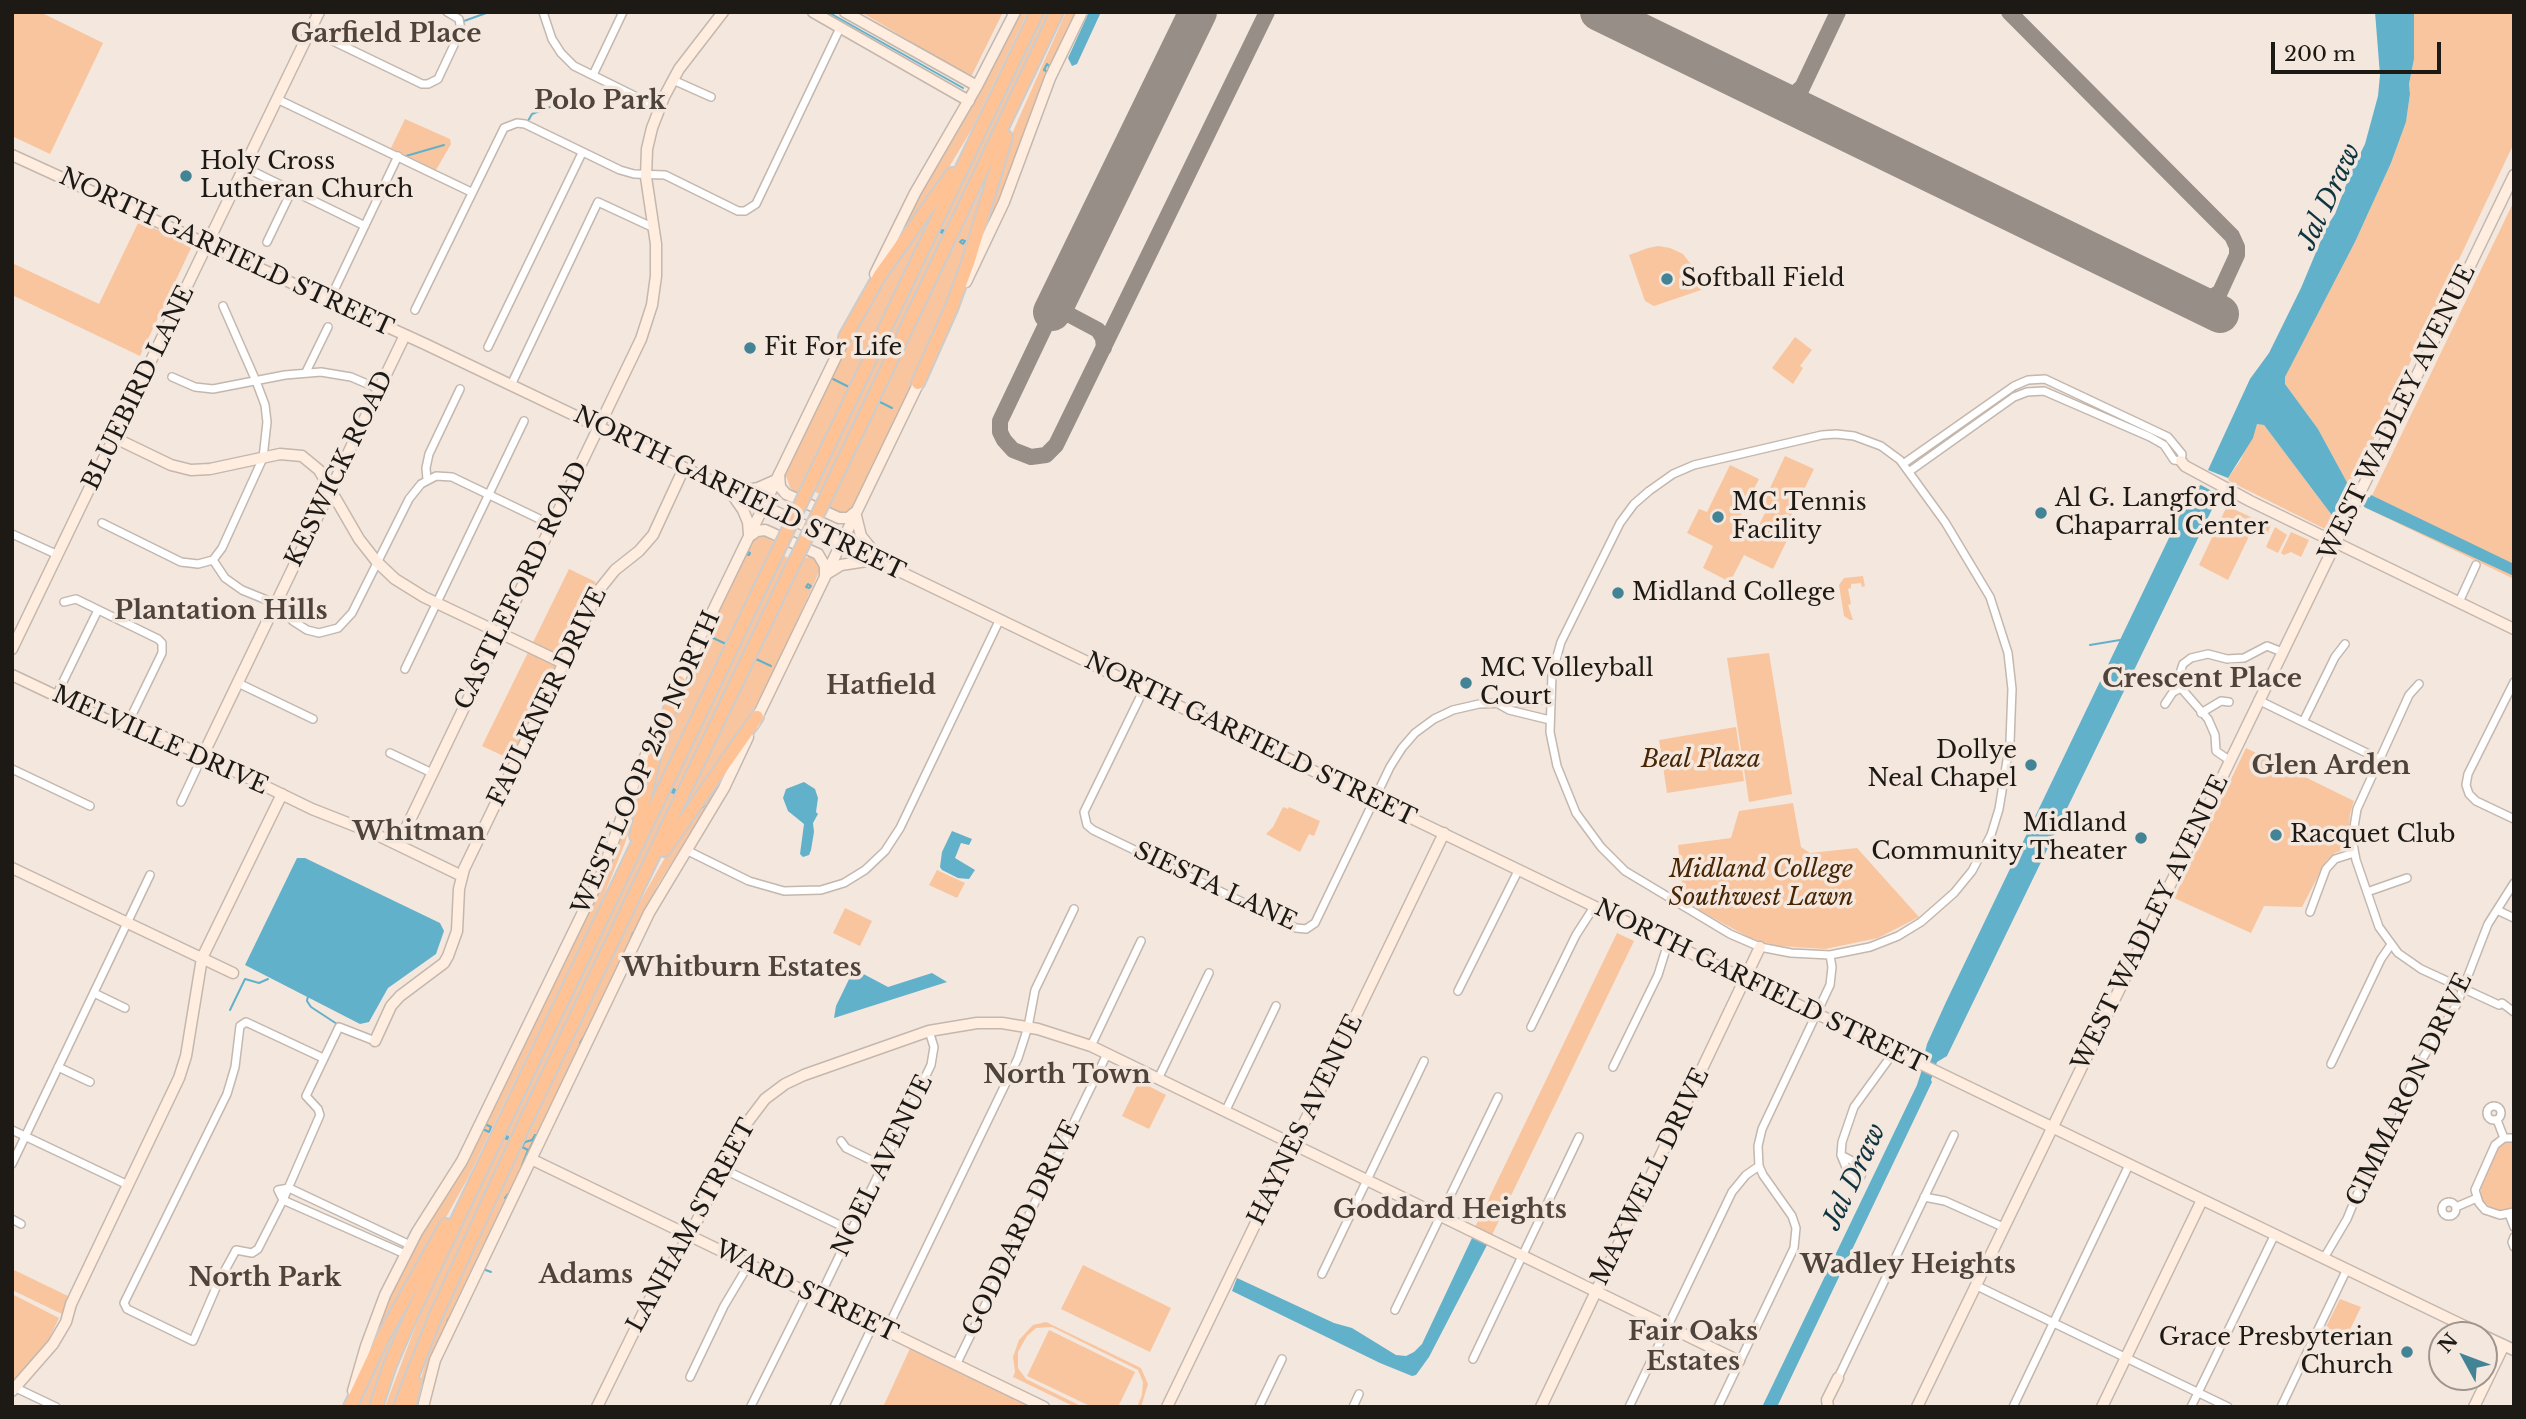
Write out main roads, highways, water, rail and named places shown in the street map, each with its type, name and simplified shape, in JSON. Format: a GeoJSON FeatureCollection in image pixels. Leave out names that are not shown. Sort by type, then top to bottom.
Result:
{"type":"FeatureCollection","features":[{"type":"Feature","properties":{"kind":"highway"},"geometry":{"type":"LineString","coordinates":[[376,1407],[403,1334],[1037,12]]}},
{"type":"Feature","properties":{"kind":"highway"},"geometry":{"type":"LineString","coordinates":[[400,1407],[436,1315],[517,1140],[1057,12]]}},
{"type":"Feature","properties":{"kind":"highway"},"geometry":{"type":"LineString","coordinates":[[918,383],[968,263],[1019,93]]}},
{"type":"Feature","properties":{"kind":"highway"},"geometry":{"type":"LineString","coordinates":[[845,337],[880,275],[982,127]]}},
{"type":"Feature","properties":{"kind":"highway"},"geometry":{"type":"LineString","coordinates":[[621,878],[637,832],[661,733],[679,682]]}},
{"type":"Feature","properties":{"kind":"highway"},"geometry":{"type":"LineString","coordinates":[[622,923],[675,833],[757,718]]}},
{"type":"Feature","properties":{"kind":"highway"},"geometry":{"type":"LineString","coordinates":[[349,1407],[397,1309],[488,1156]]}},
{"type":"Feature","properties":{"kind":"highway"},"geometry":{"type":"LineString","coordinates":[[409,1407],[422,1352]]}},
{"type":"Feature","properties":{"kind":"water"},"geometry":{"type":"Polygon","coordinates":[[[1089,12],[1101,12],[1077,64],[1072,66],[1068,58],[1089,12]]]}},
{"type":"Feature","properties":{"kind":"water"},"geometry":{"type":"Polygon","coordinates":[[[2375,12],[2414,12],[2414,59],[2406,122],[2391,163],[2355,242],[2285,377],[2285,384],[2318,429],[2349,486],[2334,518],[2264,425],[2257,424],[2253,438],[2228,478],[2208,470],[2250,379],[2269,353],[2301,288],[2365,144],[2378,96],[2380,75],[2375,12]]]}},
{"type":"Feature","properties":{"kind":"water"},"geometry":{"type":"Polygon","coordinates":[[[2201,485],[2219,495],[1947,1056],[1937,1062],[1932,1082],[1777,1407],[1762,1407],[1917,1085],[1926,1057],[1927,1044],[1946,1002],[2192,490],[2201,485]]]}},
{"type":"Feature","properties":{"kind":"water"},"geometry":{"type":"Polygon","coordinates":[[[2371,495],[2514,564],[2514,576],[2364,507],[2371,495]]]}},
{"type":"Feature","properties":{"kind":"water"},"geometry":{"type":"Polygon","coordinates":[[[804,782],[815,789],[818,814],[813,823],[811,850],[809,855],[803,857],[800,854],[804,824],[788,811],[783,798],[786,789],[804,782]]]}},
{"type":"Feature","properties":{"kind":"water"},"geometry":{"type":"Polygon","coordinates":[[[952,831],[972,839],[969,845],[961,843],[955,858],[975,870],[969,879],[958,878],[940,867],[942,852],[952,831]]]}},
{"type":"Feature","properties":{"kind":"water"},"geometry":{"type":"Polygon","coordinates":[[[297,858],[305,858],[440,923],[444,931],[436,954],[388,988],[369,1022],[360,1024],[245,965],[297,858]]]}},
{"type":"Feature","properties":{"kind":"water"},"geometry":{"type":"Polygon","coordinates":[[[854,969],[888,987],[932,973],[947,982],[834,1018],[836,1006],[854,969]]]}},
{"type":"Feature","properties":{"kind":"water"},"geometry":{"type":"Polygon","coordinates":[[[1472,1238],[1487,1245],[1429,1357],[1416,1375],[1412,1376],[1232,1291],[1237,1278],[1334,1323],[1352,1328],[1396,1355],[1406,1356],[1422,1344],[1472,1238]]]}},
{"type":"Feature","properties":{"kind":"waterway"},"geometry":{"type":"LineString","coordinates":[[464,21],[489,12]]}},
{"type":"Feature","properties":{"kind":"waterway"},"geometry":{"type":"LineString","coordinates":[[828,12],[963,88]]}},
{"type":"Feature","properties":{"kind":"waterway"},"geometry":{"type":"LineString","coordinates":[[1047,64],[1050,67],[1048,72],[1044,70],[1047,64]]}},
{"type":"Feature","properties":{"kind":"waterway"},"geometry":{"type":"LineString","coordinates":[[528,121],[532,114],[550,107]]}},
{"type":"Feature","properties":{"kind":"waterway"},"geometry":{"type":"LineString","coordinates":[[406,156],[444,145]]}},
{"type":"Feature","properties":{"kind":"waterway"},"geometry":{"type":"LineString","coordinates":[[923,221],[926,222],[925,224],[922,223],[923,221]]}},
{"type":"Feature","properties":{"kind":"waterway"},"geometry":{"type":"LineString","coordinates":[[942,230],[945,231],[943,233],[942,230]]}},
{"type":"Feature","properties":{"kind":"waterway"},"geometry":{"type":"LineString","coordinates":[[962,240],[965,241],[963,244],[960,242],[962,240]]}},
{"type":"Feature","properties":{"kind":"waterway"},"geometry":{"type":"LineString","coordinates":[[833,379],[851,388]]}},
{"type":"Feature","properties":{"kind":"waterway"},"geometry":{"type":"LineString","coordinates":[[878,401],[892,408]]}},
{"type":"Feature","properties":{"kind":"waterway","name":"Jal Draw"},"geometry":{"type":"LineString","coordinates":[[2337,486],[2342,493],[2378,506]]}},
{"type":"Feature","properties":{"kind":"waterway"},"geometry":{"type":"LineString","coordinates":[[747,551],[750,553],[749,555],[746,554],[747,551]]}},
{"type":"Feature","properties":{"kind":"waterway"},"geometry":{"type":"LineString","coordinates":[[808,584],[811,586],[809,588],[806,587],[808,584]]}},
{"type":"Feature","properties":{"kind":"waterway"},"geometry":{"type":"LineString","coordinates":[[711,637],[726,644]]}},
{"type":"Feature","properties":{"kind":"waterway"},"geometry":{"type":"LineString","coordinates":[[2090,645],[2120,640]]}},
{"type":"Feature","properties":{"kind":"waterway"},"geometry":{"type":"LineString","coordinates":[[756,659],[771,666]]}},
{"type":"Feature","properties":{"kind":"waterway"},"geometry":{"type":"LineString","coordinates":[[640,775],[644,777],[639,780],[640,775]]}},
{"type":"Feature","properties":{"kind":"waterway"},"geometry":{"type":"LineString","coordinates":[[673,789],[675,790],[674,793],[672,792],[673,789]]}},
{"type":"Feature","properties":{"kind":"waterway"},"geometry":{"type":"LineString","coordinates":[[702,803],[704,805],[703,807],[701,806],[702,803]]}},
{"type":"Feature","properties":{"kind":"waterway"},"geometry":{"type":"LineString","coordinates":[[631,938],[633,933]]}},
{"type":"Feature","properties":{"kind":"waterway"},"geometry":{"type":"LineString","coordinates":[[230,1010],[245,979],[259,983],[268,979]]}},
{"type":"Feature","properties":{"kind":"waterway"},"geometry":{"type":"LineString","coordinates":[[308,996],[307,1001],[311,1007],[337,1024]]}},
{"type":"Feature","properties":{"kind":"waterway"},"geometry":{"type":"LineString","coordinates":[[580,1043],[583,1038]]}},
{"type":"Feature","properties":{"kind":"waterway"},"geometry":{"type":"LineString","coordinates":[[485,1124],[491,1127],[489,1132],[483,1129],[485,1124]]}},
{"type":"Feature","properties":{"kind":"waterway"},"geometry":{"type":"LineString","coordinates":[[535,1135],[536,1135],[522,1165],[528,1150],[522,1147],[535,1135]]}},
{"type":"Feature","properties":{"kind":"waterway"},"geometry":{"type":"LineString","coordinates":[[506,1136],[508,1137],[507,1139],[505,1138],[506,1136]]}},
{"type":"Feature","properties":{"kind":"waterway"},"geometry":{"type":"LineString","coordinates":[[505,1198],[508,1194]]}},
{"type":"Feature","properties":{"kind":"waterway"},"geometry":{"type":"LineString","coordinates":[[483,1269],[491,1272]]}},
{"type":"Feature","properties":{"kind":"waterway"},"geometry":{"type":"LineString","coordinates":[[447,1322],[449,1318]]}},
{"type":"Feature","properties":{"kind":"place","name":"Holy Cross Lutheran Church"},"geometry":{"type":"Point","coordinates":[186,176]}},
{"type":"Feature","properties":{"kind":"place","name":"Softball Field"},"geometry":{"type":"Point","coordinates":[1667,279]}},
{"type":"Feature","properties":{"kind":"place","name":"Fit For Life"},"geometry":{"type":"Point","coordinates":[750,348]}},
{"type":"Feature","properties":{"kind":"place","name":"Al G. Langford Chaparral Center"},"geometry":{"type":"Point","coordinates":[2041,513]}},
{"type":"Feature","properties":{"kind":"place","name":"MC Tennis Facility"},"geometry":{"type":"Point","coordinates":[1718,517]}},
{"type":"Feature","properties":{"kind":"place","name":"Midland College"},"geometry":{"type":"Point","coordinates":[1618,593]}},
{"type":"Feature","properties":{"kind":"place","name":"MC Volleyball Court"},"geometry":{"type":"Point","coordinates":[1466,683]}},
{"type":"Feature","properties":{"kind":"place","name":"Dollye Neal Chapel"},"geometry":{"type":"Point","coordinates":[2031,765]}},
{"type":"Feature","properties":{"kind":"place","name":"Racquet Club"},"geometry":{"type":"Point","coordinates":[2276,835]}},
{"type":"Feature","properties":{"kind":"place","name":"Midland Community Theater"},"geometry":{"type":"Point","coordinates":[2141,838]}},
{"type":"Feature","properties":{"kind":"place","name":"Grace Presbyterian Church"},"geometry":{"type":"Point","coordinates":[2407,1352]}},
{"type":"Feature","properties":{"kind":"district","name":"Garfield Place"},"geometry":{"type":"Point","coordinates":[386,35]}},
{"type":"Feature","properties":{"kind":"district","name":"Polo Park"},"geometry":{"type":"Point","coordinates":[600,102]}},
{"type":"Feature","properties":{"kind":"district","name":"Plantation Hills"},"geometry":{"type":"Point","coordinates":[221,612]}},
{"type":"Feature","properties":{"kind":"district","name":"Crescent Place"},"geometry":{"type":"Point","coordinates":[2202,680]}},
{"type":"Feature","properties":{"kind":"district","name":"Hatfield"},"geometry":{"type":"Point","coordinates":[881,687]}},
{"type":"Feature","properties":{"kind":"district","name":"Glen Arden"},"geometry":{"type":"Point","coordinates":[2331,767]}},
{"type":"Feature","properties":{"kind":"district","name":"Whitman"},"geometry":{"type":"Point","coordinates":[419,833]}},
{"type":"Feature","properties":{"kind":"district","name":"Whitburn Estates"},"geometry":{"type":"Point","coordinates":[742,969]}},
{"type":"Feature","properties":{"kind":"district","name":"North Town"},"geometry":{"type":"Point","coordinates":[1067,1076]}},
{"type":"Feature","properties":{"kind":"district","name":"Goddard Heights"},"geometry":{"type":"Point","coordinates":[1450,1211]}},
{"type":"Feature","properties":{"kind":"district","name":"Wadley Heights"},"geometry":{"type":"Point","coordinates":[1908,1266]}},
{"type":"Feature","properties":{"kind":"district","name":"Adams"},"geometry":{"type":"Point","coordinates":[586,1276]}},
{"type":"Feature","properties":{"kind":"district","name":"North Park"},"geometry":{"type":"Point","coordinates":[265,1279]}},
{"type":"Feature","properties":{"kind":"district","name":"Fair Oaks Estates"},"geometry":{"type":"Point","coordinates":[1693,1348]}},
{"type":"Feature","properties":{"kind":"park label","name":"Beal Plaza"},"geometry":{"type":"Point","coordinates":[1701,760]}},
{"type":"Feature","properties":{"kind":"park label","name":"Midland College Southwest Lawn"},"geometry":{"type":"Point","coordinates":[1761,884]}}]}
